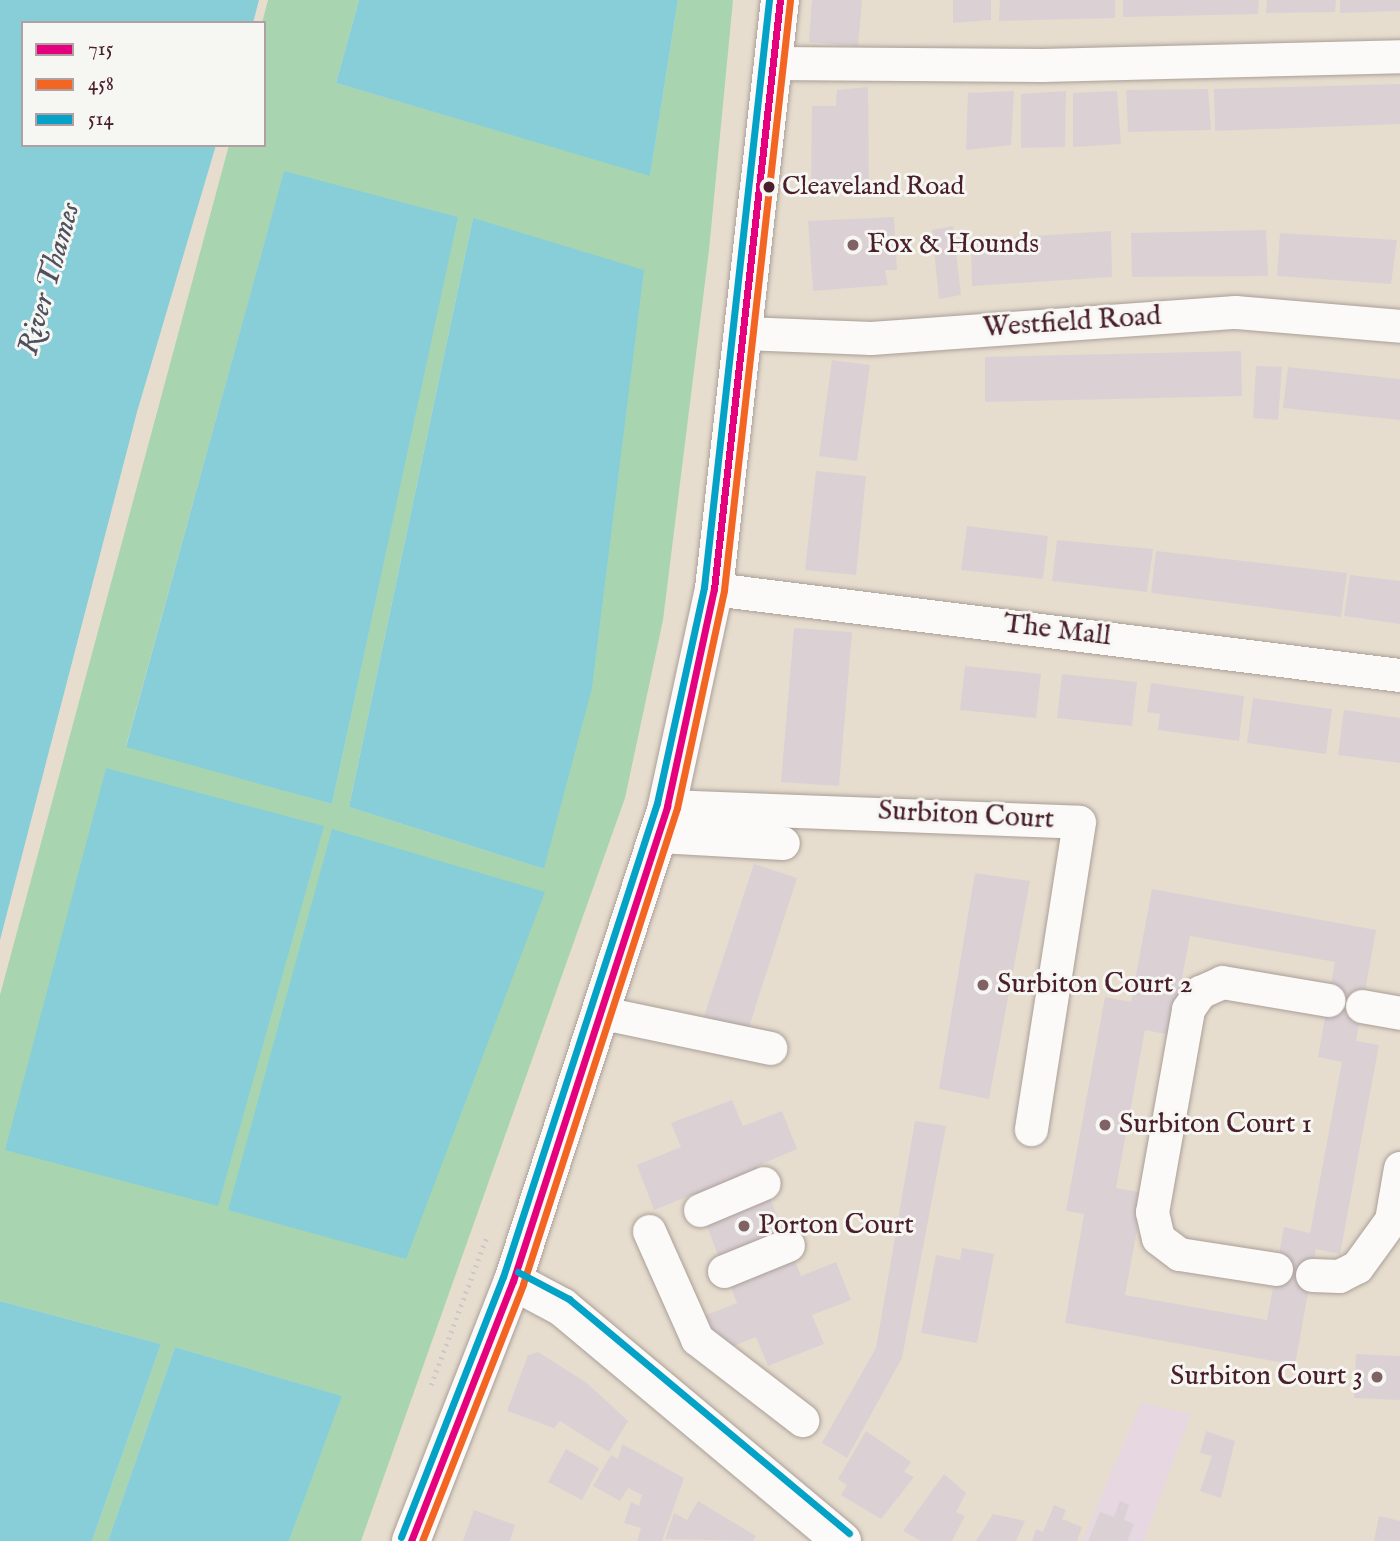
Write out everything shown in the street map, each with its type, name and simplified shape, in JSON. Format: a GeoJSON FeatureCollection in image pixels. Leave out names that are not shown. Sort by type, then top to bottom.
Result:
{"type":"FeatureCollection","features":[{"type":"Feature","properties":{"kind":"main road"},"geometry":{"type":"LineString","coordinates":[[411,1541],[513,1281],[603,1013],[663,821],[714,589],[780,0]]}},
{"type":"Feature","properties":{"kind":"main road"},"geometry":{"type":"LineString","coordinates":[[513,1281],[562,1307],[841,1541]]}},
{"type":"Feature","properties":{"kind":"street"},"geometry":{"type":"LineString","coordinates":[[773,63],[1042,65],[1400,56]]}},
{"type":"Feature","properties":{"kind":"street","name":"Westfield Road"},"geometry":{"type":"LineString","coordinates":[[743,334],[872,338],[1235,312],[1400,326]]}},
{"type":"Feature","properties":{"kind":"street","name":"The Mall"},"geometry":{"type":"LineString","coordinates":[[714,589],[1400,675]]}},
{"type":"Feature","properties":{"kind":"street"},"geometry":{"type":"LineString","coordinates":[[663,821],[783,843]]}},
{"type":"Feature","properties":{"kind":"street","name":"Surbiton Court"},"geometry":{"type":"LineString","coordinates":[[663,821],[1079,822],[1031,1129]]}},
{"type":"Feature","properties":{"kind":"street"},"geometry":{"type":"LineString","coordinates":[[1276,1269],[1179,1254],[1158,1238],[1152,1212],[1188,1009],[1200,992],[1222,982],[1328,1000]]}},
{"type":"Feature","properties":{"kind":"street"},"geometry":{"type":"LineString","coordinates":[[1362,1006],[1400,1013]]}},
{"type":"Feature","properties":{"kind":"street"},"geometry":{"type":"LineString","coordinates":[[603,1013],[771,1048]]}},
{"type":"Feature","properties":{"kind":"street"},"geometry":{"type":"LineString","coordinates":[[1312,1275],[1339,1276],[1357,1267],[1391,1220],[1400,1168]]}},
{"type":"Feature","properties":{"kind":"street"},"geometry":{"type":"LineString","coordinates":[[700,1210],[764,1183]]}},
{"type":"Feature","properties":{"kind":"street"},"geometry":{"type":"LineString","coordinates":[[649,1231],[697,1339],[802,1420]]}},
{"type":"Feature","properties":{"kind":"street"},"geometry":{"type":"LineString","coordinates":[[724,1271],[788,1245]]}},
{"type":"Feature","properties":{"kind":"path"},"geometry":{"type":"LineString","coordinates":[[439,1363],[492,1224]]}},
{"type":"Feature","properties":{"kind":"shaded area"},"geometry":{"type":"Polygon","coordinates":[[[1141,1403],[1191,1414],[1144,1541],[1082,1541],[1141,1403]]]}},
{"type":"Feature","properties":{"kind":"green space"},"geometry":{"type":"Polygon","coordinates":[[[268,0],[359,0],[336,83],[650,175],[678,0],[733,0],[709,250],[663,620],[625,798],[361,1541],[289,1541],[341,1396],[175,1347],[108,1541],[92,1541],[161,1344],[0,1301],[0,995],[228,147],[266,147],[266,21],[263,21],[268,0]],[[284,172],[126,746],[332,804],[457,217],[284,172]],[[473,218],[349,807],[544,868],[473,218]]]}},
{"type":"Feature","properties":{"kind":"water","name":"River Thames"},"geometry":{"type":"Polygon","coordinates":[[[0,0],[259,0],[254,21],[21,21],[21,147],[215,147],[137,412],[0,940],[0,0]]]}},
{"type":"Feature","properties":{"kind":"water"},"geometry":{"type":"Polygon","coordinates":[[[359,0],[678,0],[650,176],[336,83],[359,0]]]}},
{"type":"Feature","properties":{"kind":"water"},"geometry":{"type":"Polygon","coordinates":[[[284,171],[458,217],[332,804],[126,747],[284,171]]]}},
{"type":"Feature","properties":{"kind":"water"},"geometry":{"type":"Polygon","coordinates":[[[473,218],[644,270],[592,688],[544,869],[349,807],[473,218]]]}},
{"type":"Feature","properties":{"kind":"water"},"geometry":{"type":"Polygon","coordinates":[[[106,768],[324,826],[218,1206],[5,1150],[106,768]]]}},
{"type":"Feature","properties":{"kind":"water"},"geometry":{"type":"Polygon","coordinates":[[[332,829],[545,892],[406,1259],[228,1210],[332,829]]]}},
{"type":"Feature","properties":{"kind":"water"},"geometry":{"type":"Polygon","coordinates":[[[0,1301],[161,1344],[92,1541],[0,1541],[0,1301]]]}},
{"type":"Feature","properties":{"kind":"water"},"geometry":{"type":"Polygon","coordinates":[[[175,1347],[342,1396],[289,1541],[108,1541],[175,1347]]]}},
{"type":"Feature","properties":{"kind":"building"},"geometry":{"type":"Polygon","coordinates":[[[812,0],[862,0],[858,46],[809,42],[812,0]]]}},
{"type":"Feature","properties":{"kind":"building"},"geometry":{"type":"Polygon","coordinates":[[[953,0],[991,0],[991,20],[953,23],[953,0]]]}},
{"type":"Feature","properties":{"kind":"building"},"geometry":{"type":"Polygon","coordinates":[[[1000,0],[1115,0],[1115,18],[999,21],[1000,0]]]}},
{"type":"Feature","properties":{"kind":"building"},"geometry":{"type":"Polygon","coordinates":[[[1123,0],[1259,0],[1258,14],[1123,17],[1123,0]]]}},
{"type":"Feature","properties":{"kind":"building"},"geometry":{"type":"Polygon","coordinates":[[[1267,0],[1336,0],[1335,12],[1266,13],[1267,0]]]}},
{"type":"Feature","properties":{"kind":"building"},"geometry":{"type":"Polygon","coordinates":[[[1340,0],[1400,0],[1400,11],[1340,13],[1340,0]]]}},
{"type":"Feature","properties":{"kind":"building"},"geometry":{"type":"Polygon","coordinates":[[[1400,84],[1400,124],[1215,131],[1214,89],[1400,84]]]}},
{"type":"Feature","properties":{"kind":"building"},"geometry":{"type":"Polygon","coordinates":[[[868,87],[869,189],[811,194],[812,106],[836,106],[837,90],[868,87]]]}},
{"type":"Feature","properties":{"kind":"building"},"geometry":{"type":"Polygon","coordinates":[[[1208,89],[1211,130],[1128,132],[1126,90],[1208,89]]]}},
{"type":"Feature","properties":{"kind":"building"},"geometry":{"type":"Polygon","coordinates":[[[1014,91],[1011,145],[966,150],[968,93],[1014,91]]]}},
{"type":"Feature","properties":{"kind":"building"},"geometry":{"type":"Polygon","coordinates":[[[1066,91],[1065,147],[1021,148],[1021,94],[1066,91]]]}},
{"type":"Feature","properties":{"kind":"building"},"geometry":{"type":"Polygon","coordinates":[[[1117,91],[1121,144],[1073,147],[1073,93],[1117,91]]]}},
{"type":"Feature","properties":{"kind":"building","name":"Fox & Hounds"},"geometry":{"type":"Polygon","coordinates":[[[894,217],[897,270],[885,270],[888,285],[813,291],[808,221],[894,217]]]}},
{"type":"Feature","properties":{"kind":"building"},"geometry":{"type":"Polygon","coordinates":[[[953,226],[961,295],[939,299],[932,230],[953,226]]]}},
{"type":"Feature","properties":{"kind":"building"},"geometry":{"type":"Polygon","coordinates":[[[1266,230],[1268,276],[1132,277],[1131,233],[1266,230]]]}},
{"type":"Feature","properties":{"kind":"building"},"geometry":{"type":"Polygon","coordinates":[[[1111,231],[1112,277],[972,286],[971,240],[1111,231]]]}},
{"type":"Feature","properties":{"kind":"building"},"geometry":{"type":"Polygon","coordinates":[[[1280,233],[1397,240],[1391,284],[1277,276],[1280,233]]]}},
{"type":"Feature","properties":{"kind":"building"},"geometry":{"type":"Polygon","coordinates":[[[1241,351],[1242,396],[985,402],[985,357],[1241,351]]]}},
{"type":"Feature","properties":{"kind":"building"},"geometry":{"type":"Polygon","coordinates":[[[832,360],[870,365],[857,461],[819,456],[832,360]]]}},
{"type":"Feature","properties":{"kind":"building"},"geometry":{"type":"Polygon","coordinates":[[[1256,366],[1282,367],[1278,420],[1253,418],[1256,366]]]}},
{"type":"Feature","properties":{"kind":"building"},"geometry":{"type":"Polygon","coordinates":[[[1288,367],[1400,379],[1400,420],[1283,408],[1288,367]]]}},
{"type":"Feature","properties":{"kind":"building"},"geometry":{"type":"Polygon","coordinates":[[[816,471],[866,476],[856,575],[805,570],[816,471]]]}},
{"type":"Feature","properties":{"kind":"building"},"geometry":{"type":"Polygon","coordinates":[[[967,526],[1048,536],[1043,579],[961,570],[967,526]]]}},
{"type":"Feature","properties":{"kind":"building"},"geometry":{"type":"Polygon","coordinates":[[[1057,540],[1153,549],[1147,592],[1052,581],[1057,540]]]}},
{"type":"Feature","properties":{"kind":"building"},"geometry":{"type":"Polygon","coordinates":[[[1156,551],[1347,573],[1341,617],[1151,593],[1156,551]]]}},
{"type":"Feature","properties":{"kind":"building"},"geometry":{"type":"Polygon","coordinates":[[[1350,575],[1400,581],[1400,624],[1344,616],[1350,575]]]}},
{"type":"Feature","properties":{"kind":"building"},"geometry":{"type":"Polygon","coordinates":[[[794,628],[852,632],[839,786],[781,782],[794,628]]]}},
{"type":"Feature","properties":{"kind":"building"},"geometry":{"type":"Polygon","coordinates":[[[965,666],[1041,674],[1036,718],[960,710],[965,666]]]}},
{"type":"Feature","properties":{"kind":"building"},"geometry":{"type":"Polygon","coordinates":[[[1062,674],[1137,682],[1132,726],[1057,718],[1062,674]]]}},
{"type":"Feature","properties":{"kind":"building"},"geometry":{"type":"Polygon","coordinates":[[[1151,683],[1244,696],[1239,741],[1158,730],[1160,714],[1147,712],[1151,683]]]}},
{"type":"Feature","properties":{"kind":"building"},"geometry":{"type":"Polygon","coordinates":[[[1253,698],[1332,709],[1326,754],[1247,743],[1253,698]]]}},
{"type":"Feature","properties":{"kind":"building"},"geometry":{"type":"Polygon","coordinates":[[[1344,710],[1400,718],[1400,763],[1338,755],[1344,710]]]}},
{"type":"Feature","properties":{"kind":"building"},"geometry":{"type":"Polygon","coordinates":[[[754,864],[797,878],[748,1030],[704,1016],[754,864]]]}},
{"type":"Feature","properties":{"kind":"building","name":"Surbiton Court 2"},"geometry":{"type":"Polygon","coordinates":[[[975,873],[1030,881],[989,1099],[939,1089],[975,873]]]}},
{"type":"Feature","properties":{"kind":"building","name":"Surbiton Court 1"},"geometry":{"type":"Polygon","coordinates":[[[1152,889],[1376,930],[1356,1041],[1379,1045],[1340,1254],[1316,1249],[1295,1365],[1065,1323],[1084,1214],[1066,1211],[1105,997],[1131,1002],[1152,889]],[[1190,936],[1171,1035],[1145,1030],[1116,1188],[1144,1193],[1125,1295],[1267,1320],[1284,1227],[1310,1233],[1342,1062],[1318,1057],[1335,962],[1190,936]]]}},
{"type":"Feature","properties":{"kind":"building","name":"Porton Court"},"geometry":{"type":"Polygon","coordinates":[[[732,1100],[743,1126],[782,1111],[797,1149],[757,1166],[801,1276],[836,1262],[851,1300],[812,1315],[824,1344],[768,1366],[756,1337],[716,1353],[701,1317],[737,1303],[694,1194],[654,1210],[637,1165],[681,1147],[671,1123],[732,1100]]]}},
{"type":"Feature","properties":{"kind":"building"},"geometry":{"type":"Polygon","coordinates":[[[915,1121],[946,1126],[902,1358],[847,1458],[822,1443],[876,1348],[915,1121]]]}},
{"type":"Feature","properties":{"kind":"building"},"geometry":{"type":"Polygon","coordinates":[[[962,1248],[994,1254],[977,1343],[921,1333],[936,1255],[960,1260],[962,1248]]]}},
{"type":"Feature","properties":{"kind":"building"},"geometry":{"type":"Polygon","coordinates":[[[538,1352],[587,1383],[628,1421],[609,1452],[560,1421],[554,1428],[507,1411],[528,1355],[538,1352]]]}},
{"type":"Feature","properties":{"kind":"building","name":"Surbiton Court 3"},"geometry":{"type":"Polygon","coordinates":[[[1356,1354],[1400,1356],[1400,1400],[1354,1398],[1356,1354]]]}},
{"type":"Feature","properties":{"kind":"building"},"geometry":{"type":"Polygon","coordinates":[[[866,1431],[911,1462],[904,1472],[914,1477],[881,1519],[841,1495],[847,1485],[838,1479],[866,1431]]]}},
{"type":"Feature","properties":{"kind":"building"},"geometry":{"type":"Polygon","coordinates":[[[1206,1431],[1235,1441],[1221,1498],[1200,1491],[1212,1456],[1200,1453],[1206,1431]]]}},
{"type":"Feature","properties":{"kind":"building"},"geometry":{"type":"Polygon","coordinates":[[[622,1444],[684,1478],[662,1541],[637,1541],[641,1528],[624,1523],[631,1502],[639,1506],[642,1495],[628,1488],[620,1501],[593,1486],[611,1455],[618,1459],[622,1444]]]}},
{"type":"Feature","properties":{"kind":"building"},"geometry":{"type":"Polygon","coordinates":[[[566,1449],[599,1468],[582,1500],[548,1482],[566,1449]]]}},
{"type":"Feature","properties":{"kind":"building"},"geometry":{"type":"Polygon","coordinates":[[[944,1474],[966,1493],[956,1512],[965,1516],[952,1541],[921,1541],[903,1531],[944,1474]]]}},
{"type":"Feature","properties":{"kind":"building"},"geometry":{"type":"Polygon","coordinates":[[[698,1501],[756,1536],[753,1541],[665,1539],[674,1513],[687,1520],[698,1501]]]}},
{"type":"Feature","properties":{"kind":"building"},"geometry":{"type":"Polygon","coordinates":[[[1120,1501],[1129,1505],[1124,1520],[1134,1524],[1127,1541],[1088,1541],[1100,1512],[1114,1517],[1120,1501]]]}},
{"type":"Feature","properties":{"kind":"building"},"geometry":{"type":"Polygon","coordinates":[[[1054,1505],[1066,1510],[1062,1519],[1082,1527],[1077,1541],[1032,1541],[1036,1529],[1043,1532],[1054,1505]]]}},
{"type":"Feature","properties":{"kind":"building"},"geometry":{"type":"Polygon","coordinates":[[[474,1510],[515,1525],[510,1541],[463,1541],[474,1510]]]}},
{"type":"Feature","properties":{"kind":"building"},"geometry":{"type":"Polygon","coordinates":[[[993,1514],[1025,1521],[1016,1541],[976,1541],[993,1514]]]}},
{"type":"Feature","properties":{"kind":"building"},"geometry":{"type":"Polygon","coordinates":[[[1379,1516],[1400,1521],[1400,1541],[1374,1541],[1379,1516]]]}},
{"type":"Feature","properties":{"kind":"transit line","name":"514"},"geometry":{"type":"LineString","coordinates":[[401,1537],[503,1277],[657,803],[704,587],[769,0]]}},
{"type":"Feature","properties":{"kind":"transit line","name":"715"},"geometry":{"type":"LineString","coordinates":[[411,1541],[513,1281],[667,806],[714,589],[780,0]]}},
{"type":"Feature","properties":{"kind":"transit line","name":"458"},"geometry":{"type":"LineString","coordinates":[[422,1541],[523,1284],[677,808],[724,590],[790,1]]}},
{"type":"Feature","properties":{"kind":"transit line","name":"514"},"geometry":{"type":"LineString","coordinates":[[518,1272],[569,1299],[849,1533]]}},
{"type":"Feature","properties":{"kind":"place","name":"Cleaveland Road"},"geometry":{"type":"Point","coordinates":[769,187]}},
{"type":"Feature","properties":{"kind":"place","name":"Fox & Hounds"},"geometry":{"type":"Point","coordinates":[853,245]}},
{"type":"Feature","properties":{"kind":"place","name":"Surbiton Court 2"},"geometry":{"type":"Point","coordinates":[983,985]}},
{"type":"Feature","properties":{"kind":"place","name":"Surbiton Court 1"},"geometry":{"type":"Point","coordinates":[1105,1125]}},
{"type":"Feature","properties":{"kind":"place","name":"Porton Court"},"geometry":{"type":"Point","coordinates":[744,1226]}},
{"type":"Feature","properties":{"kind":"place","name":"Surbiton Court 3"},"geometry":{"type":"Point","coordinates":[1377,1377]}}]}
